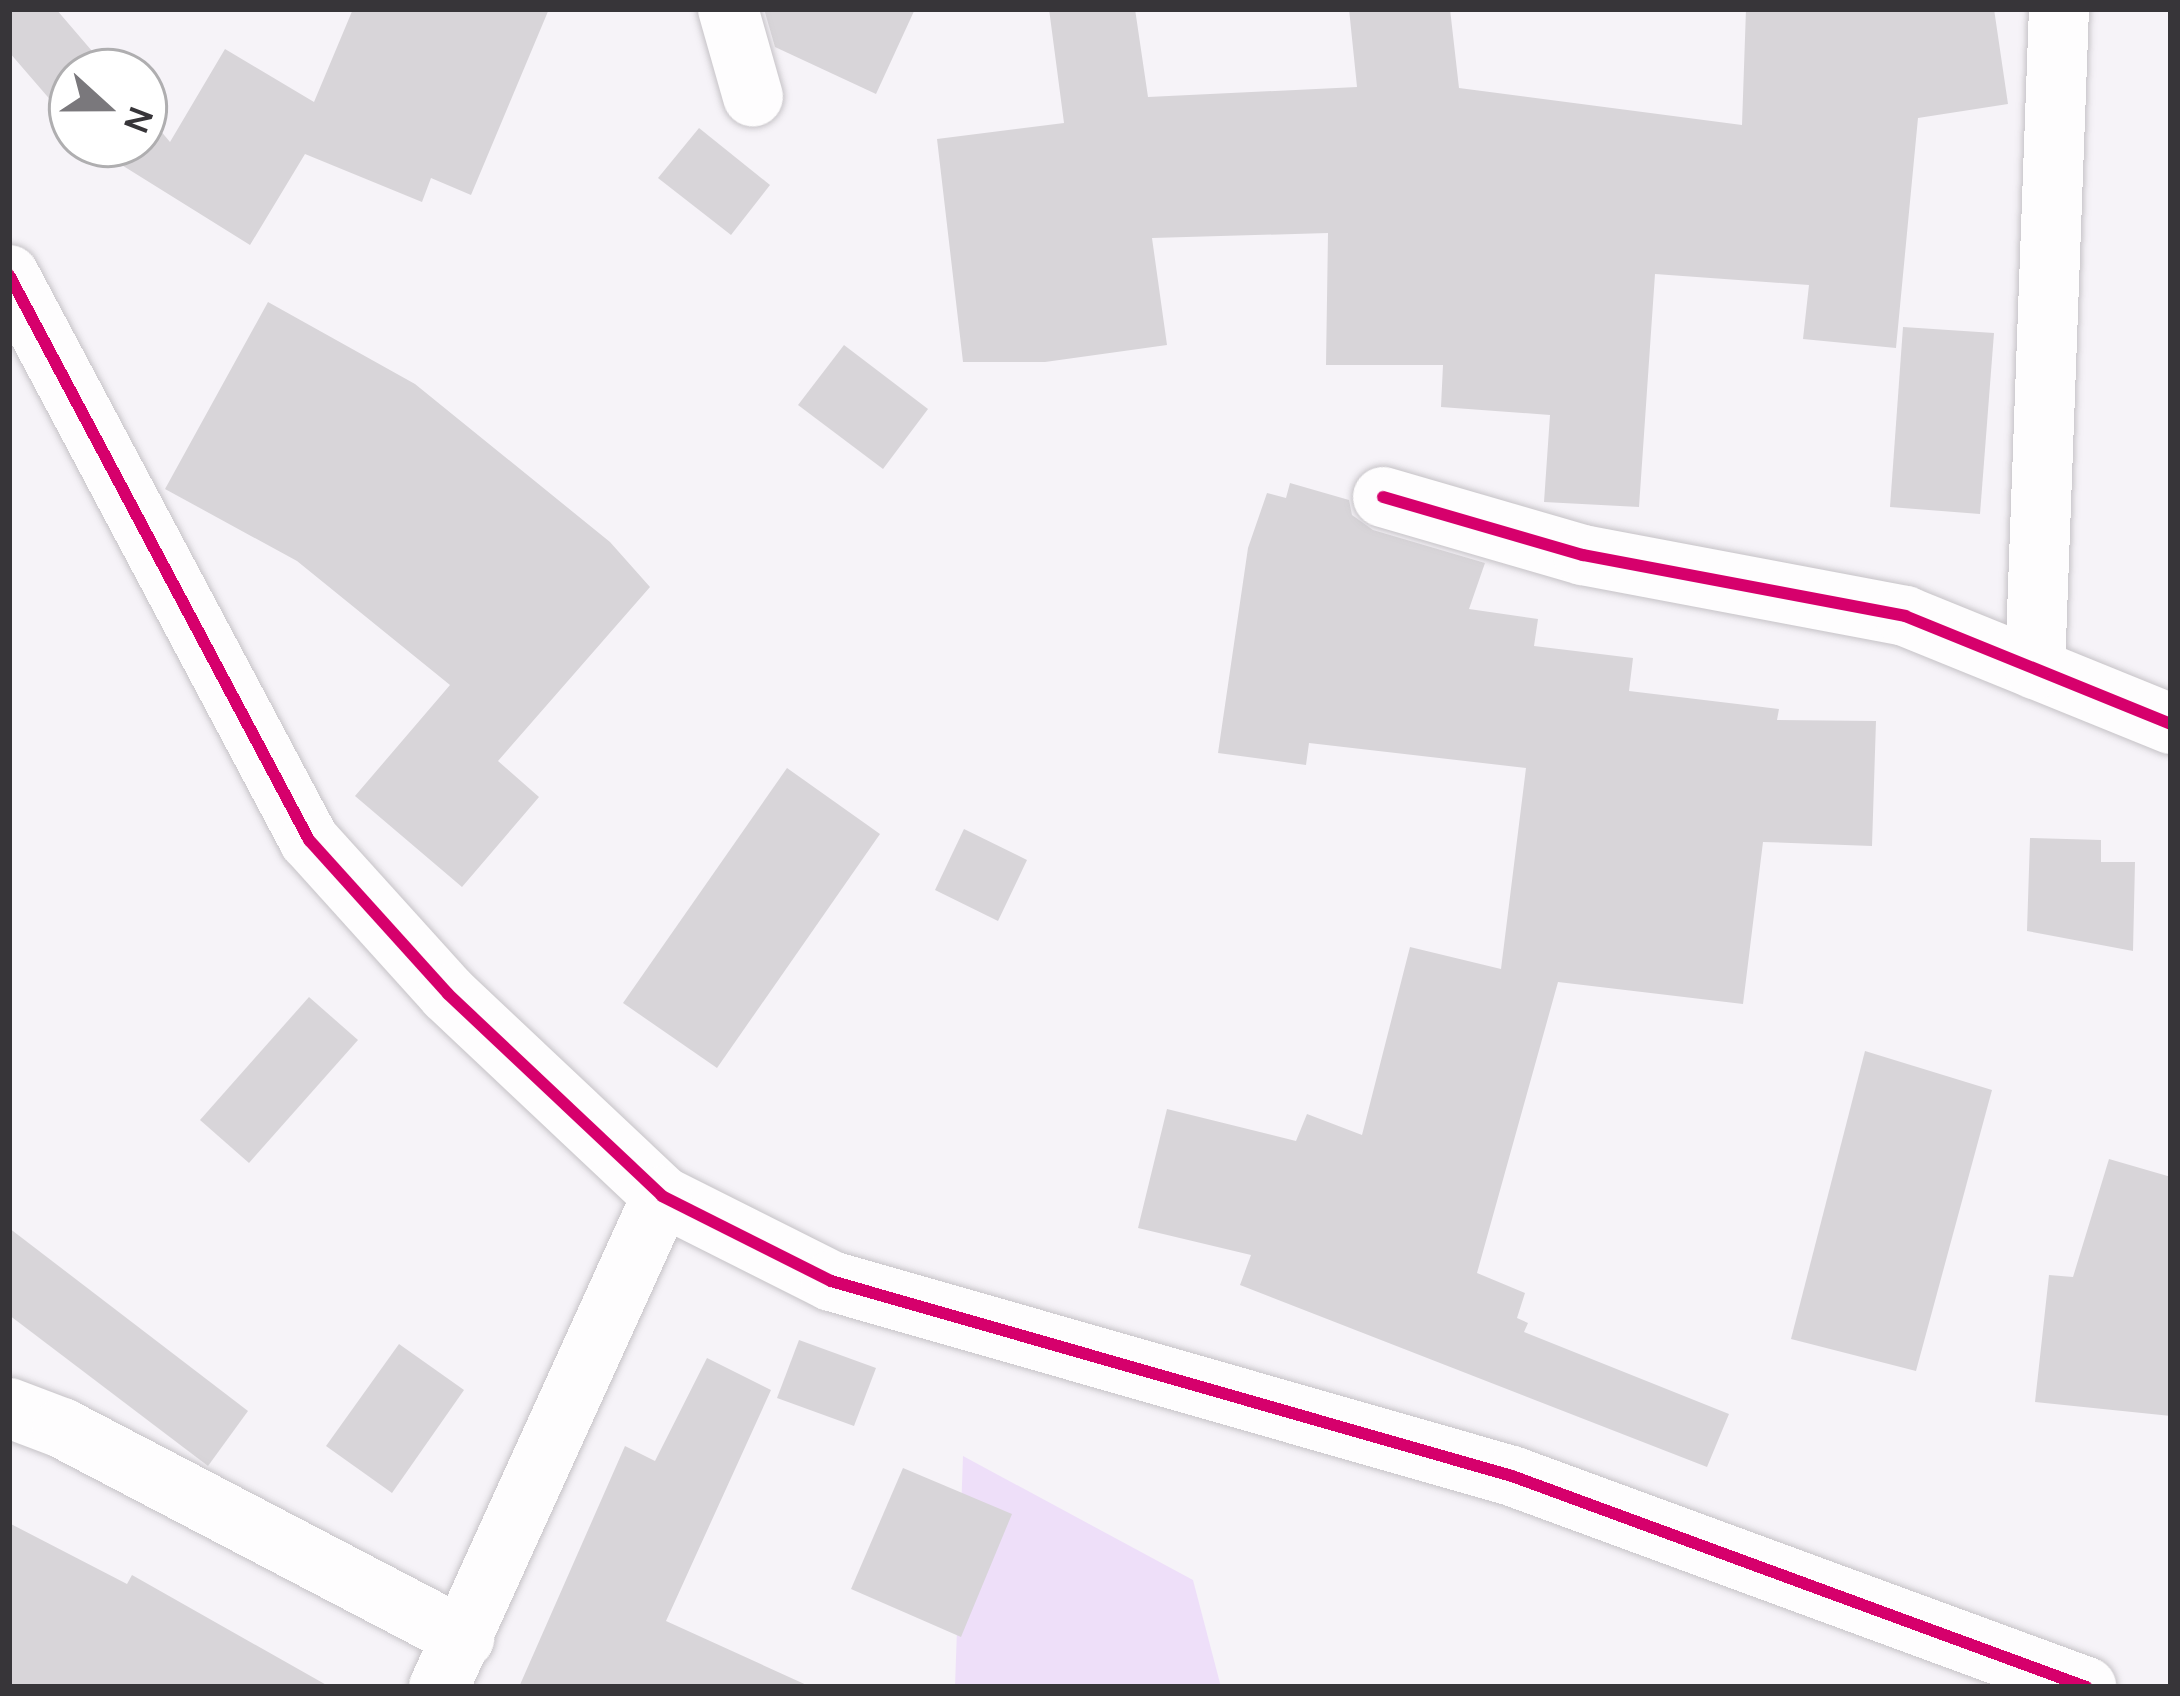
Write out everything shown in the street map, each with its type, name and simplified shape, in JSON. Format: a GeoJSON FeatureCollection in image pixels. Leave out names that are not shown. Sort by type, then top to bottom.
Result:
{"type":"FeatureCollection","features":[{"type":"Feature","properties":{"kind":"street"},"geometry":{"type":"LineString","coordinates":[[728,9],[753,97]]}},
{"type":"Feature","properties":{"kind":"street"},"geometry":{"type":"LineString","coordinates":[[2035,669],[2060,9]]}},
{"type":"Feature","properties":{"kind":"street"},"geometry":{"type":"LineString","coordinates":[[9,275],[309,841],[448,994],[662,1196],[831,1281],[1512,1476],[2086,1687]]}},
{"type":"Feature","properties":{"kind":"street"},"geometry":{"type":"LineString","coordinates":[[1383,497],[1583,555],[1905,616],[2171,724]]}},
{"type":"Feature","properties":{"kind":"street"},"geometry":{"type":"LineString","coordinates":[[9,1408],[452,1663],[662,1196]]}},
{"type":"Feature","properties":{"kind":"shaded area"},"geometry":{"type":"Polygon","coordinates":[[[963,1456],[1193,1580],[1221,1687],[955,1687],[963,1456]]]}},
{"type":"Feature","properties":{"kind":"building"},"geometry":{"type":"Polygon","coordinates":[[[9,9],[56,9],[89,48],[48,48],[48,97],[9,52],[9,9]]]}},
{"type":"Feature","properties":{"kind":"building"},"geometry":{"type":"Polygon","coordinates":[[[353,9],[549,9],[471,195],[431,178],[422,202],[305,154],[250,245],[126,168],[168,168],[168,140],[225,49],[314,102],[353,9]]]}},
{"type":"Feature","properties":{"kind":"building"},"geometry":{"type":"Polygon","coordinates":[[[764,9],[915,9],[876,94],[775,47],[764,9]]]}},
{"type":"Feature","properties":{"kind":"building"},"geometry":{"type":"Polygon","coordinates":[[[1049,9],[1135,9],[1148,97],[1357,87],[1349,9],[1450,9],[1459,88],[1742,125],[1746,9],[1994,9],[2008,104],[1918,118],[1896,348],[1803,339],[1809,285],[1655,274],[1639,507],[1544,502],[1550,415],[1441,407],[1443,365],[1326,365],[1328,233],[1152,238],[1167,345],[1045,362],[963,362],[937,139],[1064,123],[1049,9]]]}},
{"type":"Feature","properties":{"kind":"building"},"geometry":{"type":"Polygon","coordinates":[[[699,128],[770,185],[731,235],[658,178],[699,128]]]}},
{"type":"Feature","properties":{"kind":"building"},"geometry":{"type":"Polygon","coordinates":[[[268,302],[415,384],[610,542],[650,587],[498,761],[539,797],[462,887],[355,796],[450,685],[297,561],[165,489],[268,302]]]}},
{"type":"Feature","properties":{"kind":"building"},"geometry":{"type":"Polygon","coordinates":[[[1903,327],[1994,333],[1980,514],[1890,507],[1903,327]]]}},
{"type":"Feature","properties":{"kind":"building"},"geometry":{"type":"Polygon","coordinates":[[[844,345],[928,409],[883,469],[798,405],[844,345]]]}},
{"type":"Feature","properties":{"kind":"building"},"geometry":{"type":"Polygon","coordinates":[[[1290,483],[1349,500],[1352,515],[1373,530],[1485,563],[1469,609],[1538,619],[1534,646],[1633,658],[1629,691],[1779,709],[1777,720],[1876,721],[1872,846],[1763,842],[1743,1004],[1558,982],[1477,1273],[1525,1293],[1517,1318],[1528,1323],[1524,1332],[1729,1414],[1707,1467],[1240,1285],[1251,1255],[1138,1228],[1167,1109],[1296,1141],[1307,1114],[1362,1135],[1410,947],[1501,969],[1526,768],[1309,743],[1306,765],[1218,753],[1248,548],[1267,493],[1286,498],[1290,483]]]}},
{"type":"Feature","properties":{"kind":"building"},"geometry":{"type":"Polygon","coordinates":[[[787,768],[880,834],[717,1068],[623,1003],[787,768]]]}},
{"type":"Feature","properties":{"kind":"building"},"geometry":{"type":"Polygon","coordinates":[[[964,829],[1027,860],[998,921],[935,890],[964,829]]]}},
{"type":"Feature","properties":{"kind":"building"},"geometry":{"type":"Polygon","coordinates":[[[2030,838],[2101,840],[2101,862],[2135,862],[2133,951],[2027,931],[2030,838]]]}},
{"type":"Feature","properties":{"kind":"building"},"geometry":{"type":"Polygon","coordinates":[[[309,997],[358,1040],[249,1163],[200,1120],[309,997]]]}},
{"type":"Feature","properties":{"kind":"building"},"geometry":{"type":"Polygon","coordinates":[[[1865,1051],[1992,1090],[1916,1371],[1791,1339],[1865,1051]]]}},
{"type":"Feature","properties":{"kind":"building"},"geometry":{"type":"Polygon","coordinates":[[[2109,1159],[2171,1177],[2171,1416],[2035,1402],[2049,1275],[2073,1277],[2109,1159]]]}},
{"type":"Feature","properties":{"kind":"building"},"geometry":{"type":"Polygon","coordinates":[[[9,1228],[248,1411],[208,1466],[9,1315],[9,1228]]]}},
{"type":"Feature","properties":{"kind":"building"},"geometry":{"type":"Polygon","coordinates":[[[799,1340],[876,1368],[854,1426],[777,1398],[799,1340]]]}},
{"type":"Feature","properties":{"kind":"building"},"geometry":{"type":"Polygon","coordinates":[[[399,1344],[464,1390],[392,1493],[326,1446],[399,1344]]]}},
{"type":"Feature","properties":{"kind":"building"},"geometry":{"type":"Polygon","coordinates":[[[707,1358],[771,1390],[666,1621],[811,1687],[519,1687],[625,1446],[655,1461],[707,1358]]]}},
{"type":"Feature","properties":{"kind":"building"},"geometry":{"type":"Polygon","coordinates":[[[903,1468],[1012,1514],[961,1637],[851,1589],[903,1468]]]}},
{"type":"Feature","properties":{"kind":"building"},"geometry":{"type":"Polygon","coordinates":[[[9,1523],[127,1584],[132,1575],[330,1687],[9,1687],[9,1523]]]}},
{"type":"Feature","properties":{"kind":"cycle path"},"geometry":{"type":"LineString","coordinates":[[9,275],[309,840],[448,994],[662,1196],[831,1281],[1512,1476],[2086,1687]]}},
{"type":"Feature","properties":{"kind":"cycle path"},"geometry":{"type":"LineString","coordinates":[[1383,497],[1583,555],[1905,616],[2171,724]]}}]}
